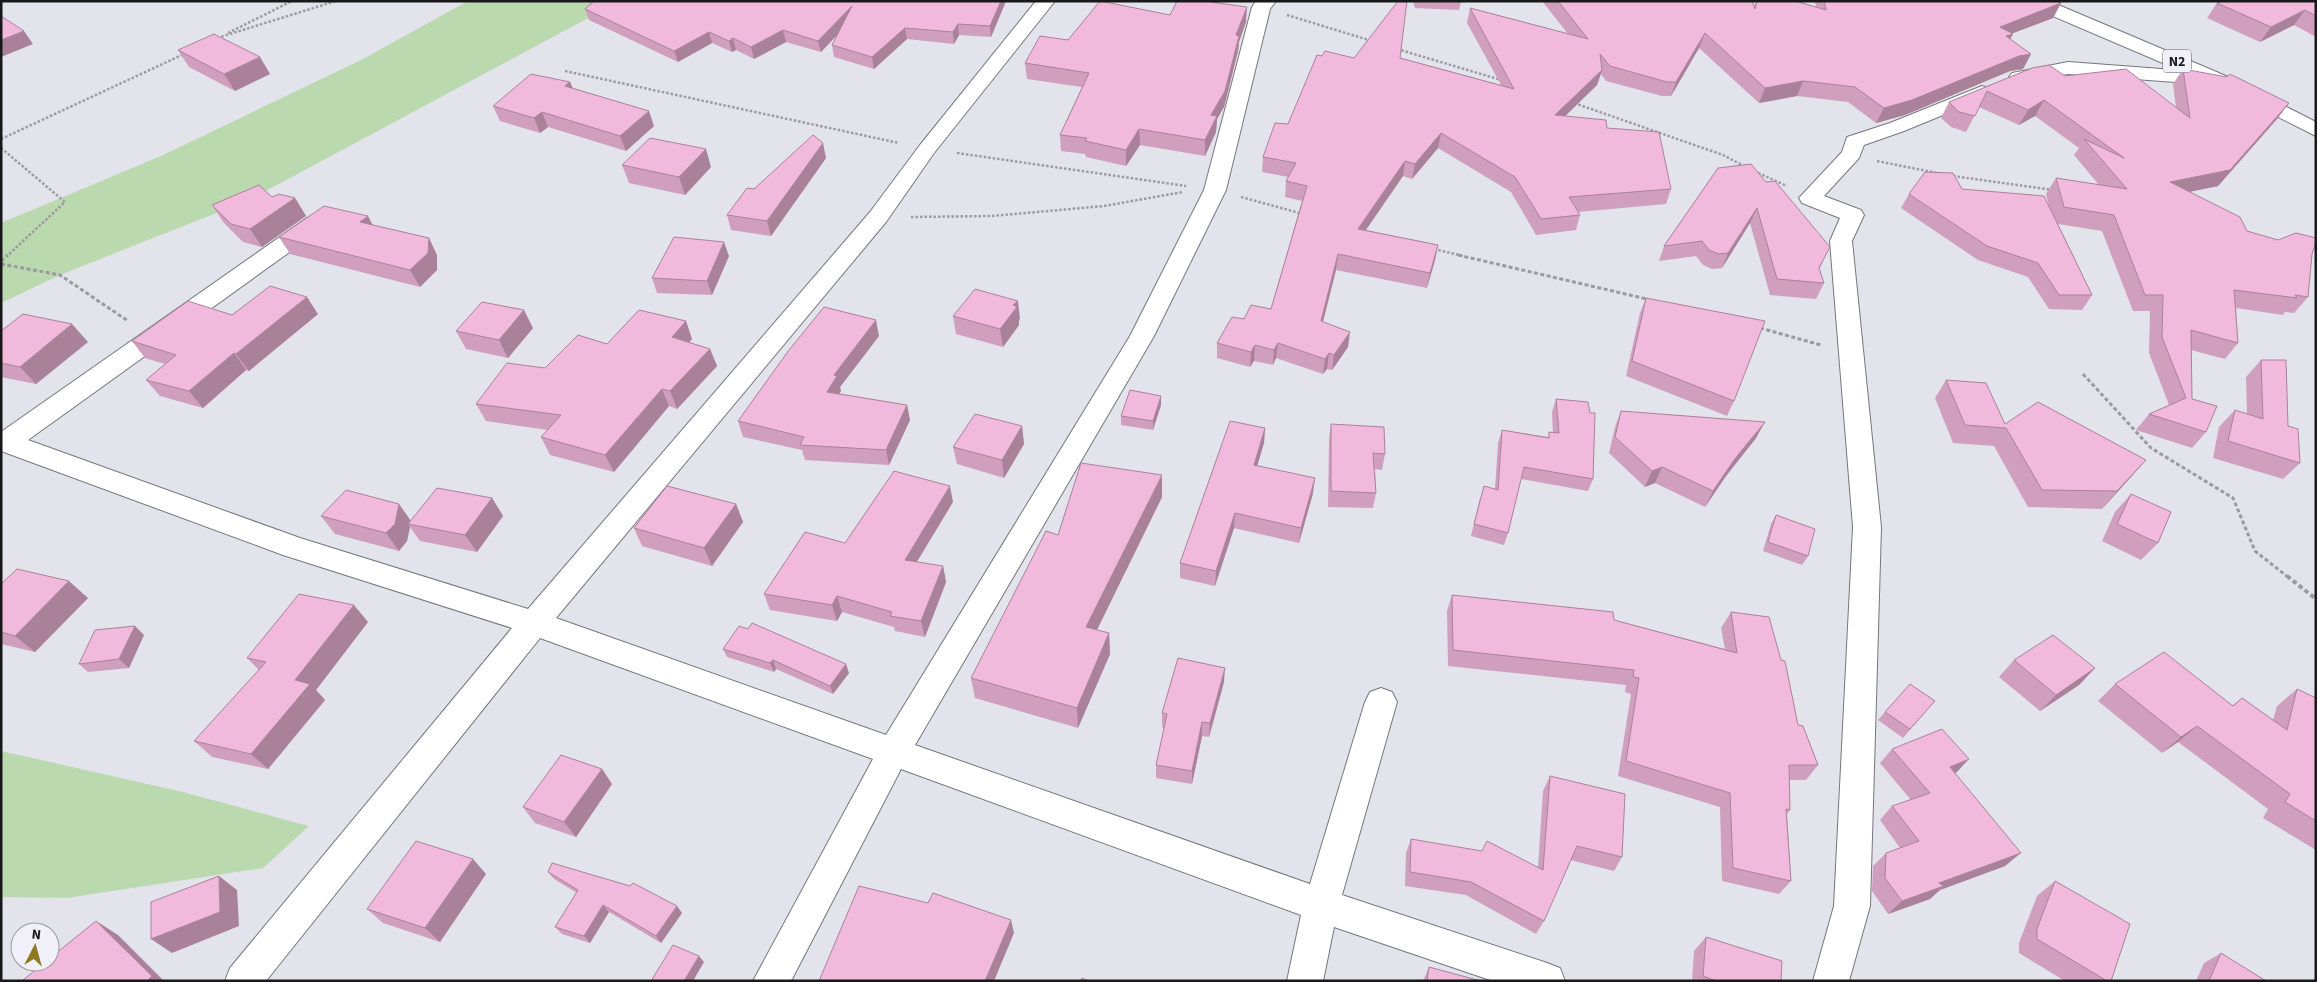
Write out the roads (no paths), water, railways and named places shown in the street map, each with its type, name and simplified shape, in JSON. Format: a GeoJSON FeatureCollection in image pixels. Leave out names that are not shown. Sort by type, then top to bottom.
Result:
{"type":"FeatureCollection","features":[{"type":"Feature","properties":{"kind":"main road"},"geometry":{"type":"LineString","coordinates":[[243,981],[534,623],[878,218],[927,149],[1046,1]]}},
{"type":"Feature","properties":{"kind":"main road","name":"N2"},"geometry":{"type":"LineString","coordinates":[[2033,1],[2219,80],[2316,130]]}},
{"type":"Feature","properties":{"kind":"main road"},"geometry":{"type":"LineString","coordinates":[[771,981],[892,753],[1142,336],[1215,190],[1264,4]]}},
{"type":"Feature","properties":{"kind":"main road"},"geometry":{"type":"LineString","coordinates":[[1832,981],[1852,906],[1867,527],[1841,241],[1853,215],[1810,198],[1852,154],[1854,141],[1897,127],[2018,77],[2068,68],[2219,80]]}},
{"type":"Feature","properties":{"kind":"main road"},"geometry":{"type":"LineString","coordinates":[[331,211],[6,442],[293,548],[534,623],[892,753],[1321,904],[1547,981]]}},
{"type":"Feature","properties":{"kind":"main road"},"geometry":{"type":"LineString","coordinates":[[1305,981],[1321,904],[1381,702]]}}]}
